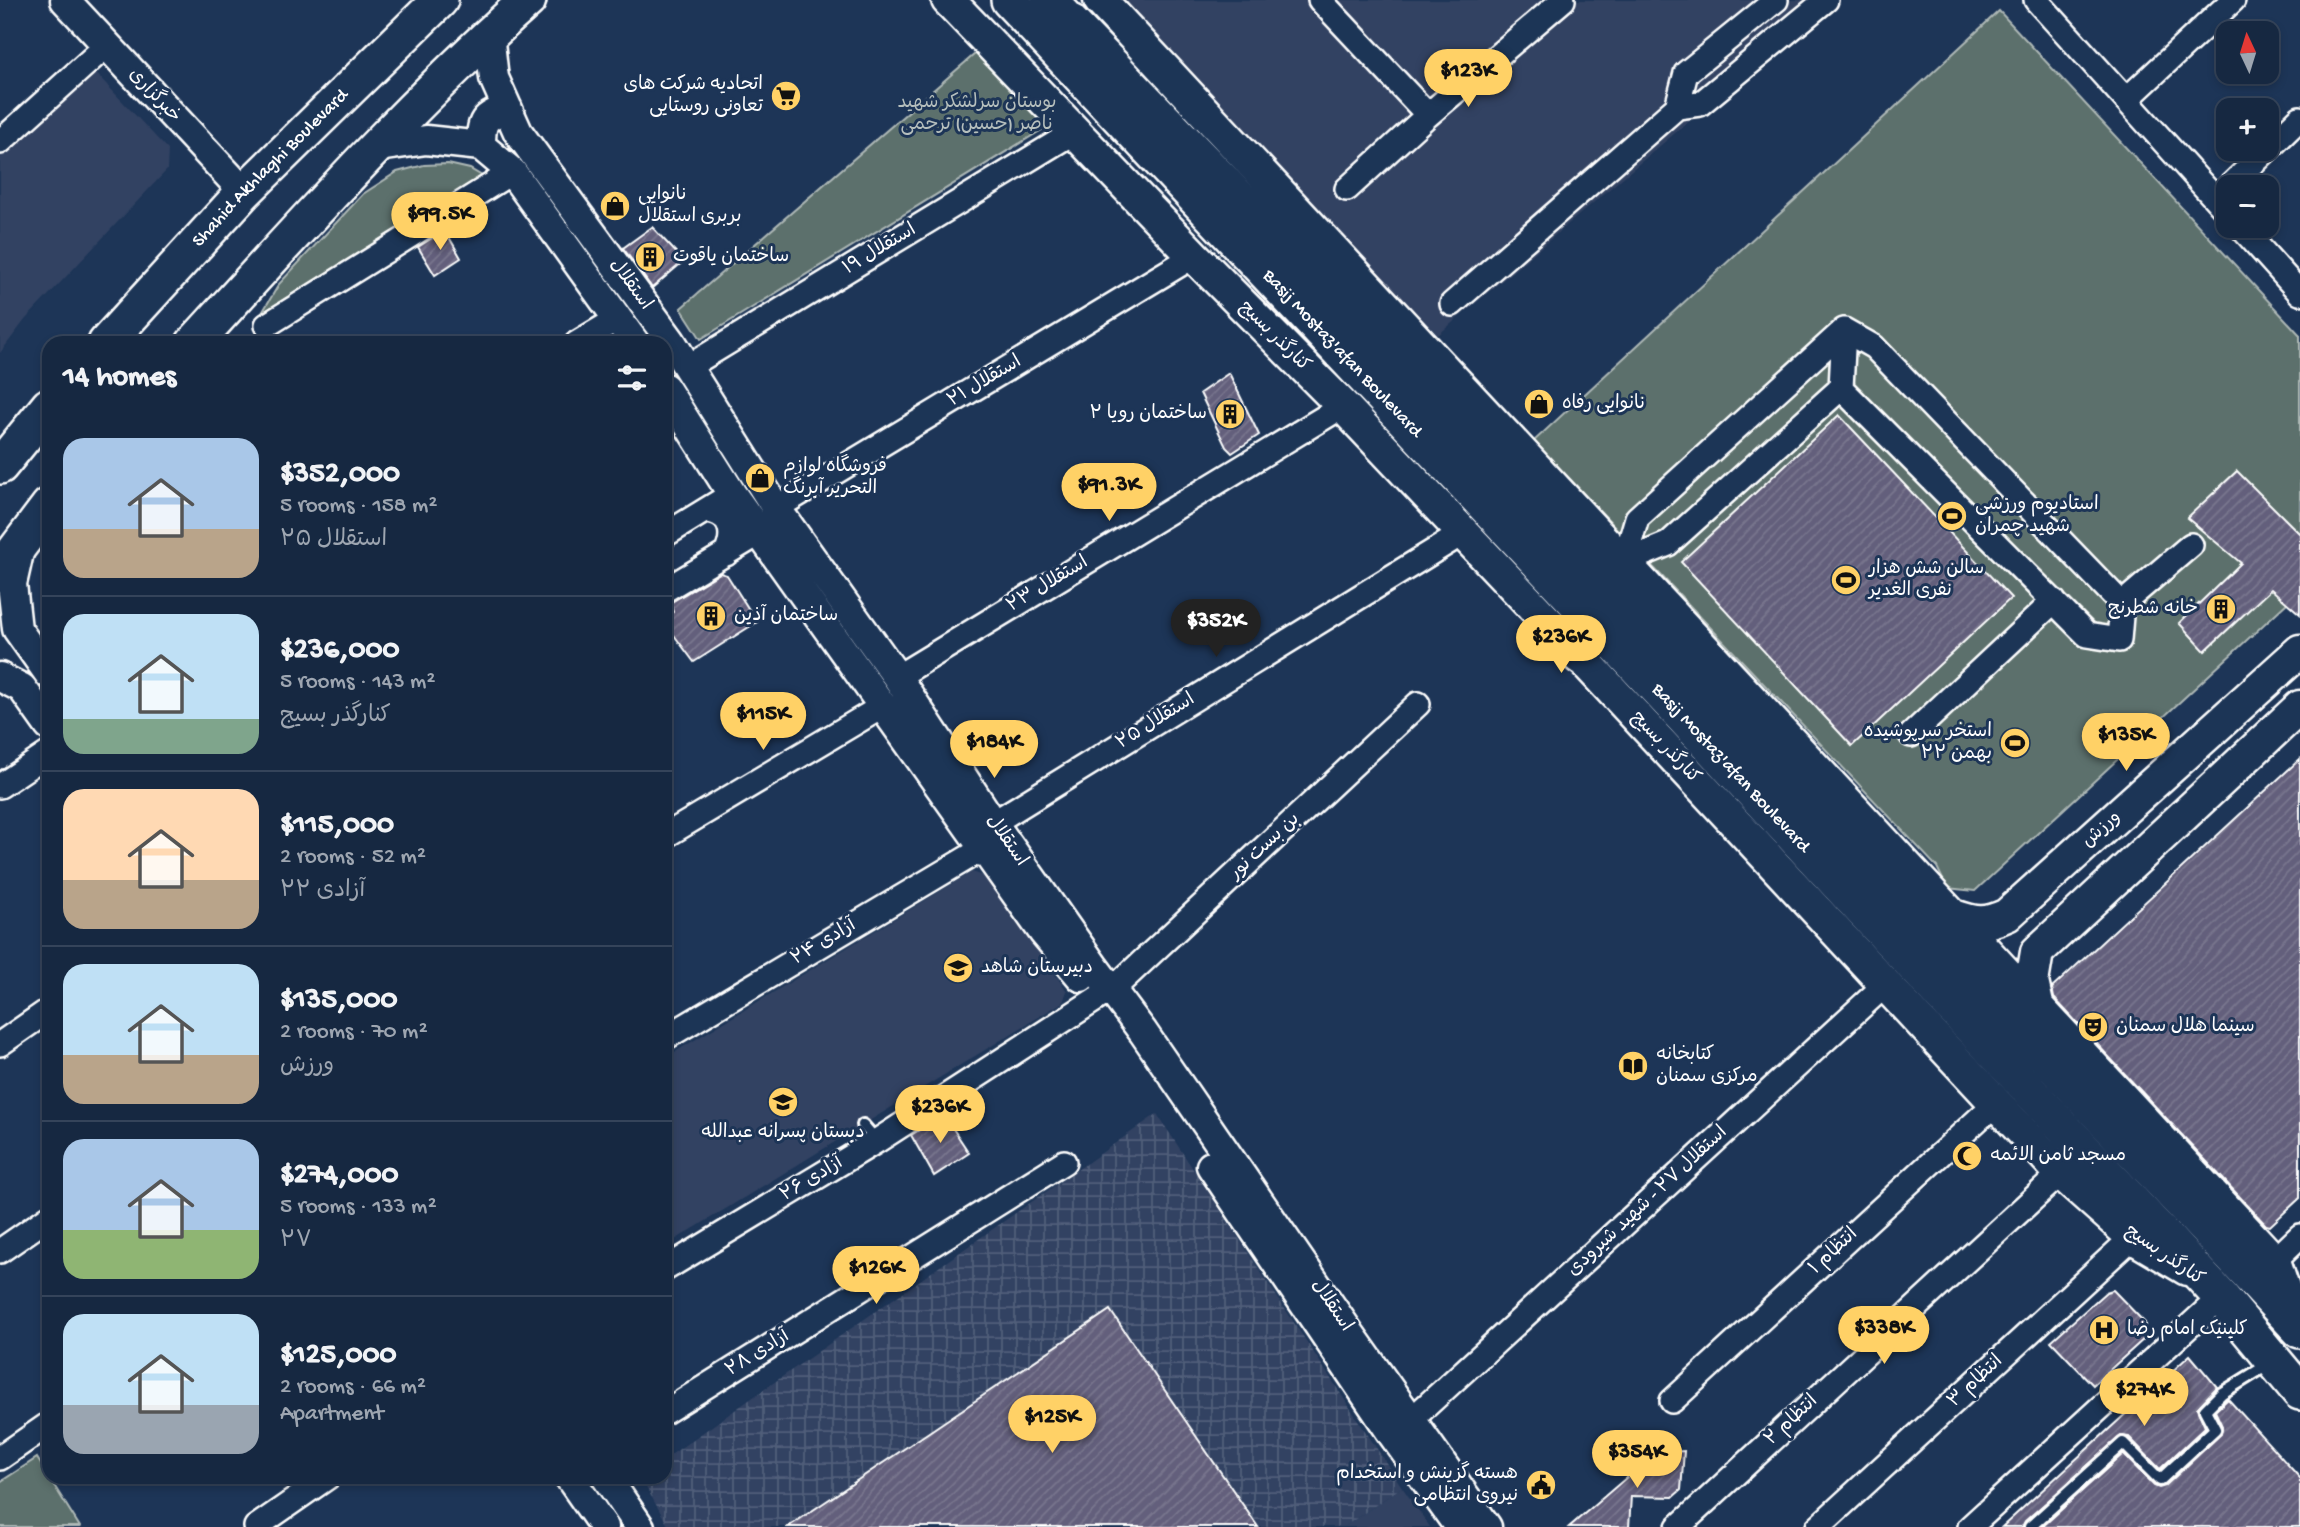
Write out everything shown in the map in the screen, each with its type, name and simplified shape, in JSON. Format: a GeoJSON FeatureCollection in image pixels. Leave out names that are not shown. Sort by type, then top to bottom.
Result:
{"type":"FeatureCollection","features":[{"type":"Feature","properties":{"kind":"main road","name":"Shahid Akhlaghi Boulevard"},"geometry":{"type":"LineString","coordinates":[[112,336],[244,192],[440,0]]}},
{"type":"Feature","properties":{"kind":"main road"},"geometry":{"type":"LineString","coordinates":[[200,336],[372,148],[489,34],[528,0]]}},
{"type":"Feature","properties":{"kind":"main road","name":"کنارگذر بسیج"},"geometry":{"type":"LineString","coordinates":[[948,0],[1463,533],[1593,645],[1885,985],[2061,1173],[2133,1237],[2186,1268],[2221,1297]]}},
{"type":"Feature","properties":{"kind":"main road","name":"Basij Mostaz'afan Boulevard"},"geometry":{"type":"LineString","coordinates":[[1009,0],[1324,334],[1593,645],[2221,1297],[2300,1392]]}},
{"type":"Feature","properties":{"kind":"main road","name":"Basij Mostaz'afan Boulevard"},"geometry":{"type":"LineString","coordinates":[[1049,0],[1913,894],[2298,1329]]}},
{"type":"Feature","properties":{"kind":"main road"},"geometry":{"type":"LineString","coordinates":[[1100,0],[1624,562],[1913,894],[1954,916],[2274,1261],[2298,1329]]}},
{"type":"Feature","properties":{"kind":"main road"},"geometry":{"type":"LineString","coordinates":[[22,455],[42,419]]}},
{"type":"Feature","properties":{"kind":"main road"},"geometry":{"type":"LineString","coordinates":[[0,571],[42,516]]}},
{"type":"Feature","properties":{"kind":"main road","name":"ورزش"},"geometry":{"type":"LineString","coordinates":[[1954,916],[1976,923],[1992,922],[2007,915],[2300,651]]}},
{"type":"Feature","properties":{"kind":"main road"},"geometry":{"type":"LineString","coordinates":[[2038,1009],[2032,982],[2037,952],[2300,707]]}},
{"type":"Feature","properties":{"kind":"street","name":"خبرگزاری"},"geometry":{"type":"LineString","coordinates":[[65,0],[244,192]]}},
{"type":"Feature","properties":{"kind":"street"},"geometry":{"type":"LineString","coordinates":[[1320,0],[1428,115]]}},
{"type":"Feature","properties":{"kind":"street"},"geometry":{"type":"LineString","coordinates":[[1347,189],[1428,115],[1563,0]]}},
{"type":"Feature","properties":{"kind":"street"},"geometry":{"type":"LineString","coordinates":[[1677,107],[1686,73],[1776,0]]}},
{"type":"Feature","properties":{"kind":"street"},"geometry":{"type":"LineString","coordinates":[[1451,304],[1677,107],[1700,104],[1826,0]]}},
{"type":"Feature","properties":{"kind":"street"},"geometry":{"type":"LineString","coordinates":[[2036,0],[2126,100],[2216,188]]}},
{"type":"Feature","properties":{"kind":"street"},"geometry":{"type":"LineString","coordinates":[[2126,100],[2233,0]]}},
{"type":"Feature","properties":{"kind":"street","name":"استقلال"},"geometry":{"type":"LineString","coordinates":[[489,34],[494,78],[518,132],[667,336]]}},
{"type":"Feature","properties":{"kind":"street"},"geometry":{"type":"LineString","coordinates":[[0,142],[107,45]]}},
{"type":"Feature","properties":{"kind":"street"},"geometry":{"type":"LineString","coordinates":[[372,148],[426,140],[481,146],[481,126],[490,114],[508,108]]}},
{"type":"Feature","properties":{"kind":"street"},"geometry":{"type":"LineString","coordinates":[[2246,175],[2300,118]]}},
{"type":"Feature","properties":{"kind":"street","name":"استقلال ۱۹"},"geometry":{"type":"LineString","coordinates":[[686,368],[1074,132]]}},
{"type":"Feature","properties":{"kind":"street","name":"استقلال"},"geometry":{"type":"LineString","coordinates":[[481,146],[512,172],[630,336]]}},
{"type":"Feature","properties":{"kind":"street"},"geometry":{"type":"LineString","coordinates":[[267,325],[512,172]]}},
{"type":"Feature","properties":{"kind":"street"},"geometry":{"type":"LineString","coordinates":[[2250,238],[2300,293]]}},
{"type":"Feature","properties":{"kind":"street","name":"استقلال ۲۱"},"geometry":{"type":"LineString","coordinates":[[776,508],[1194,256]]}},
{"type":"Feature","properties":{"kind":"street"},"geometry":{"type":"LineString","coordinates":[[588,336],[617,318]]}},
{"type":"Feature","properties":{"kind":"street"},"geometry":{"type":"LineString","coordinates":[[1624,562],[1637,517],[1844,330]]}},
{"type":"Feature","properties":{"kind":"street"},"geometry":{"type":"LineString","coordinates":[[1624,562],[1668,544],[1841,388],[1844,330]]}},
{"type":"Feature","properties":{"kind":"street"},"geometry":{"type":"LineString","coordinates":[[1844,330],[1874,347],[2122,604]]}},
{"type":"Feature","properties":{"kind":"street","name":"استقلال"},"geometry":{"type":"LineString","coordinates":[[672,343],[776,508],[819,592],[883,706],[988,835],[1105,994],[1263,1225],[1390,1431],[1459,1527]]}},
{"type":"Feature","properties":{"kind":"street"},"geometry":{"type":"LineString","coordinates":[[1841,388],[2087,635],[2119,640],[2122,604],[2191,545]]}},
{"type":"Feature","properties":{"kind":"street","name":"استقلال"},"geometry":{"type":"LineString","coordinates":[[672,399],[732,494],[761,533],[897,677],[988,835],[1037,936],[1105,994]]}},
{"type":"Feature","properties":{"kind":"street","name":"استقلال ۲۳"},"geometry":{"type":"LineString","coordinates":[[897,677],[1343,406]]}},
{"type":"Feature","properties":{"kind":"street"},"geometry":{"type":"LineString","coordinates":[[672,531],[732,494]]}},
{"type":"Feature","properties":{"kind":"street"},"geometry":{"type":"LineString","coordinates":[[705,511],[721,515],[732,531],[732,542],[726,554]]}},
{"type":"Feature","properties":{"kind":"street"},"geometry":{"type":"LineString","coordinates":[[672,586],[761,533]]}},
{"type":"Feature","properties":{"kind":"street","name":"استقلال ۲۵"},"geometry":{"type":"LineString","coordinates":[[988,835],[1463,533]]}},
{"type":"Feature","properties":{"kind":"street"},"geometry":{"type":"LineString","coordinates":[[22,543],[12,584],[9,629],[42,665]]}},
{"type":"Feature","properties":{"kind":"street"},"geometry":{"type":"LineString","coordinates":[[1912,735],[2054,601]]}},
{"type":"Feature","properties":{"kind":"street"},"geometry":{"type":"LineString","coordinates":[[0,677],[22,688],[42,716]]}},
{"type":"Feature","properties":{"kind":"street","name":"بن بست نور"},"geometry":{"type":"LineString","coordinates":[[1105,994],[1418,704]]}},
{"type":"Feature","properties":{"kind":"street"},"geometry":{"type":"LineString","coordinates":[[672,832],[883,706]]}},
{"type":"Feature","properties":{"kind":"street"},"geometry":{"type":"LineString","coordinates":[[0,786],[42,757]]}},
{"type":"Feature","properties":{"kind":"street","name":"آزادی ۲۴"},"geometry":{"type":"LineString","coordinates":[[672,1034],[988,835]]}},
{"type":"Feature","properties":{"kind":"street","name":"استقلال ۲۷ - شهید شیرودی"},"geometry":{"type":"LineString","coordinates":[[1411,1420],[1885,985]]}},
{"type":"Feature","properties":{"kind":"street","name":"آزادی ۲۶"},"geometry":{"type":"LineString","coordinates":[[672,1264],[870,1133],[1105,994]]}},
{"type":"Feature","properties":{"kind":"street"},"geometry":{"type":"LineString","coordinates":[[0,1044],[42,1015]]}},
{"type":"Feature","properties":{"kind":"street","name":"انتظام ۱"},"geometry":{"type":"LineString","coordinates":[[1672,1401],[1996,1103]]}},
{"type":"Feature","properties":{"kind":"street","name":"آزادی ۲۸"},"geometry":{"type":"LineString","coordinates":[[672,1408],[1064,1162]]}},
{"type":"Feature","properties":{"kind":"street","name":"انتظام ۲"},"geometry":{"type":"LineString","coordinates":[[1678,1527],[2061,1173]]}},
{"type":"Feature","properties":{"kind":"street"},"geometry":{"type":"LineString","coordinates":[[0,1251],[42,1222]]}},
{"type":"Feature","properties":{"kind":"street","name":"استقلال"},"geometry":{"type":"LineString","coordinates":[[1263,1225],[1411,1420],[1488,1527]]}},
{"type":"Feature","properties":{"kind":"street"},"geometry":{"type":"LineString","coordinates":[[2274,1261],[2300,1236]]}},
{"type":"Feature","properties":{"kind":"street","name":"انتظام ۳"},"geometry":{"type":"LineString","coordinates":[[1818,1527],[2133,1237]]}},
{"type":"Feature","properties":{"kind":"street"},"geometry":{"type":"LineString","coordinates":[[1970,1527],[2221,1297]]}},
{"type":"Feature","properties":{"kind":"street"},"geometry":{"type":"LineString","coordinates":[[0,1458],[42,1429]]}},
{"type":"Feature","properties":{"kind":"street"},"geometry":{"type":"LineString","coordinates":[[256,1527],[318,1484]]}},
{"type":"Feature","properties":{"kind":"street"},"geometry":{"type":"LineString","coordinates":[[574,1484],[604,1527]]}},
{"type":"Feature","properties":{"kind":"street"},"geometry":{"type":"LineString","coordinates":[[611,1484],[640,1527]]}},
{"type":"Feature","properties":{"kind":"lane"},"geometry":{"type":"LineString","coordinates":[[2029,1527],[2123,1443],[2160,1480],[2215,1429],[2205,1410],[2222,1393],[2274,1361]]}},
{"type":"Feature","properties":{"kind":"shaded area"},"geometry":{"type":"Polygon","coordinates":[[[1118,0],[1831,0],[1438,335],[1238,130],[1118,0]]]}},
{"type":"Feature","properties":{"kind":"shaded area"},"geometry":{"type":"Polygon","coordinates":[[[93,70],[168,150],[167,170],[25,320],[0,353],[0,152],[93,70]]]}},
{"type":"Feature","properties":{"kind":"shaded area","name":"دبستان پسرانه عبدالله"},"geometry":{"type":"Polygon","coordinates":[[[972,872],[984,876],[1067,991],[1063,1002],[672,1242],[672,1054],[972,872]]]}},
{"type":"Feature","properties":{"kind":"shaded area"},"geometry":{"type":"Polygon","coordinates":[[[1157,1114],[1402,1487],[1344,1527],[669,1527],[644,1484],[672,1484],[672,1454],[1157,1114]]]}},
{"type":"Feature","properties":{"kind":"shaded area"},"geometry":{"type":"Polygon","coordinates":[[[1402,1487],[1430,1527],[1344,1527],[1402,1487]]]}},
{"type":"Feature","properties":{"kind":"green space","name":"استادیوم ورزشی شهید چمران"},"geometry":{"type":"Polygon","coordinates":[[[1999,11],[2300,335],[2300,591],[1975,891],[1947,888],[1937,867],[1534,441],[1999,11]]]}},
{"type":"Feature","properties":{"kind":"green space","name":"بوستان سرلشکر شهید ناصر (حسین) ترحمی"},"geometry":{"type":"Polygon","coordinates":[[[982,48],[1048,126],[701,339],[681,308],[982,48]]]}},
{"type":"Feature","properties":{"kind":"green space"},"geometry":{"type":"Polygon","coordinates":[[[448,164],[470,169],[482,176],[262,313],[279,284],[363,194],[397,172],[424,165],[448,164]]]}},
{"type":"Feature","properties":{"kind":"green space"},"geometry":{"type":"Polygon","coordinates":[[[37,1458],[42,1466],[42,1484],[53,1484],[80,1527],[0,1527],[0,1482],[37,1458]]]}},
{"type":"Feature","properties":{"kind":"building","name":"ساختمان یاقوت"},"geometry":{"type":"Polygon","coordinates":[[[652,227],[684,261],[652,288],[623,248],[652,227]]]}},
{"type":"Feature","properties":{"kind":"building"},"geometry":{"type":"Polygon","coordinates":[[[445,230],[461,258],[435,275],[418,247],[445,230]]]}},
{"type":"Feature","properties":{"kind":"building","name":"ساختمان رویا ۲"},"geometry":{"type":"Polygon","coordinates":[[[1229,373],[1259,435],[1232,453],[1226,447],[1200,393],[1229,373]]]}},
{"type":"Feature","properties":{"kind":"building","name":"سالن شش هزار نفری الغدیر"},"geometry":{"type":"Polygon","coordinates":[[[1839,415],[2011,598],[1852,746],[1681,562],[1839,415]]]}},
{"type":"Feature","properties":{"kind":"building"},"geometry":{"type":"Polygon","coordinates":[[[2237,471],[2300,534],[2300,614],[2271,589],[2205,651],[2179,623],[2241,563],[2187,518],[2237,471]]]}},
{"type":"Feature","properties":{"kind":"building","name":"ساختمان آذین"},"geometry":{"type":"Polygon","coordinates":[[[720,573],[727,575],[757,622],[694,662],[672,632],[672,602],[720,573]]]}},
{"type":"Feature","properties":{"kind":"building"},"geometry":{"type":"Polygon","coordinates":[[[986,735],[998,753],[978,765],[964,748],[986,735]]]}},
{"type":"Feature","properties":{"kind":"building"},"geometry":{"type":"Polygon","coordinates":[[[2300,759],[2300,1198],[2270,1226],[2266,1225],[2054,998],[2052,988],[2300,759]]]}},
{"type":"Feature","properties":{"kind":"building"},"geometry":{"type":"Polygon","coordinates":[[[944,1115],[969,1153],[934,1176],[911,1135],[944,1115]]]}},
{"type":"Feature","properties":{"kind":"building","name":"کلینیک امام رضا"},"geometry":{"type":"Polygon","coordinates":[[[2113,1290],[2145,1323],[2145,1338],[2093,1385],[2051,1341],[2106,1292],[2113,1290]]]}},
{"type":"Feature","properties":{"kind":"building"},"geometry":{"type":"Polygon","coordinates":[[[1110,1310],[1258,1527],[788,1527],[1110,1310]]]}},
{"type":"Feature","properties":{"kind":"building"},"geometry":{"type":"Polygon","coordinates":[[[2190,1355],[2217,1387],[2197,1408],[2205,1427],[2160,1469],[2129,1437],[2121,1436],[2025,1521],[2022,1527],[2002,1527],[2190,1355]]]}},
{"type":"Feature","properties":{"kind":"building"},"geometry":{"type":"Polygon","coordinates":[[[2228,1399],[2300,1478],[2300,1527],[2042,1527],[2123,1454],[2154,1486],[2165,1486],[2221,1434],[2222,1426],[2215,1411],[2228,1399]]]}},
{"type":"Feature","properties":{"kind":"building"},"geometry":{"type":"Polygon","coordinates":[[[1663,1446],[1669,1452],[1684,1451],[1681,1490],[1673,1497],[1631,1496],[1629,1527],[1569,1527],[1663,1446]]]}},
{"type":"Feature","properties":{"kind":"place","name":"اتحادیه شرکت های تعاونی روستایی"},"geometry":{"type":"Point","coordinates":[786,96]}},
{"type":"Feature","properties":{"kind":"place","name":"نانوایی بربری استقلال"},"geometry":{"type":"Point","coordinates":[615,206]}},
{"type":"Feature","properties":{"kind":"place","name":"ساختمان یاقوت"},"geometry":{"type":"Point","coordinates":[650,257]}},
{"type":"Feature","properties":{"kind":"place","name":"نانوایی رفاه"},"geometry":{"type":"Point","coordinates":[1539,404]}},
{"type":"Feature","properties":{"kind":"place","name":"ساختمان رویا ۲"},"geometry":{"type":"Point","coordinates":[1230,414]}},
{"type":"Feature","properties":{"kind":"place","name":"فروشگاه لوازم التحریر آبرنگ"},"geometry":{"type":"Point","coordinates":[760,478]}},
{"type":"Feature","properties":{"kind":"place","name":"استادیوم ورزشی شهید چمران"},"geometry":{"type":"Point","coordinates":[1952,516]}},
{"type":"Feature","properties":{"kind":"place","name":"سالن شش هزار نفری الغدیر"},"geometry":{"type":"Point","coordinates":[1846,580]}},
{"type":"Feature","properties":{"kind":"place","name":"خانه شطرنج"},"geometry":{"type":"Point","coordinates":[2221,609]}},
{"type":"Feature","properties":{"kind":"place","name":"ساختمان آذین"},"geometry":{"type":"Point","coordinates":[711,616]}},
{"type":"Feature","properties":{"kind":"place","name":"استخر سرپوشیده ۲۲ بهمن"},"geometry":{"type":"Point","coordinates":[2015,743]}},
{"type":"Feature","properties":{"kind":"place","name":"دبیرستان شاهد"},"geometry":{"type":"Point","coordinates":[958,968]}},
{"type":"Feature","properties":{"kind":"place","name":"سینما هلال سمنان"},"geometry":{"type":"Point","coordinates":[2093,1027]}},
{"type":"Feature","properties":{"kind":"place","name":"کتابخانه مرکزی سمنان"},"geometry":{"type":"Point","coordinates":[1633,1066]}},
{"type":"Feature","properties":{"kind":"place","name":"دبستان پسرانه عبدالله"},"geometry":{"type":"Point","coordinates":[783,1102]}},
{"type":"Feature","properties":{"kind":"place","name":"مسجد ثامن الائمه"},"geometry":{"type":"Point","coordinates":[1967,1156]}},
{"type":"Feature","properties":{"kind":"place","name":"کلینیک امام رضا"},"geometry":{"type":"Point","coordinates":[2104,1330]}},
{"type":"Feature","properties":{"kind":"place","name":"هسته گزینش و استخدام نیروی انتظامی"},"geometry":{"type":"Point","coordinates":[1541,1485]}}]}
